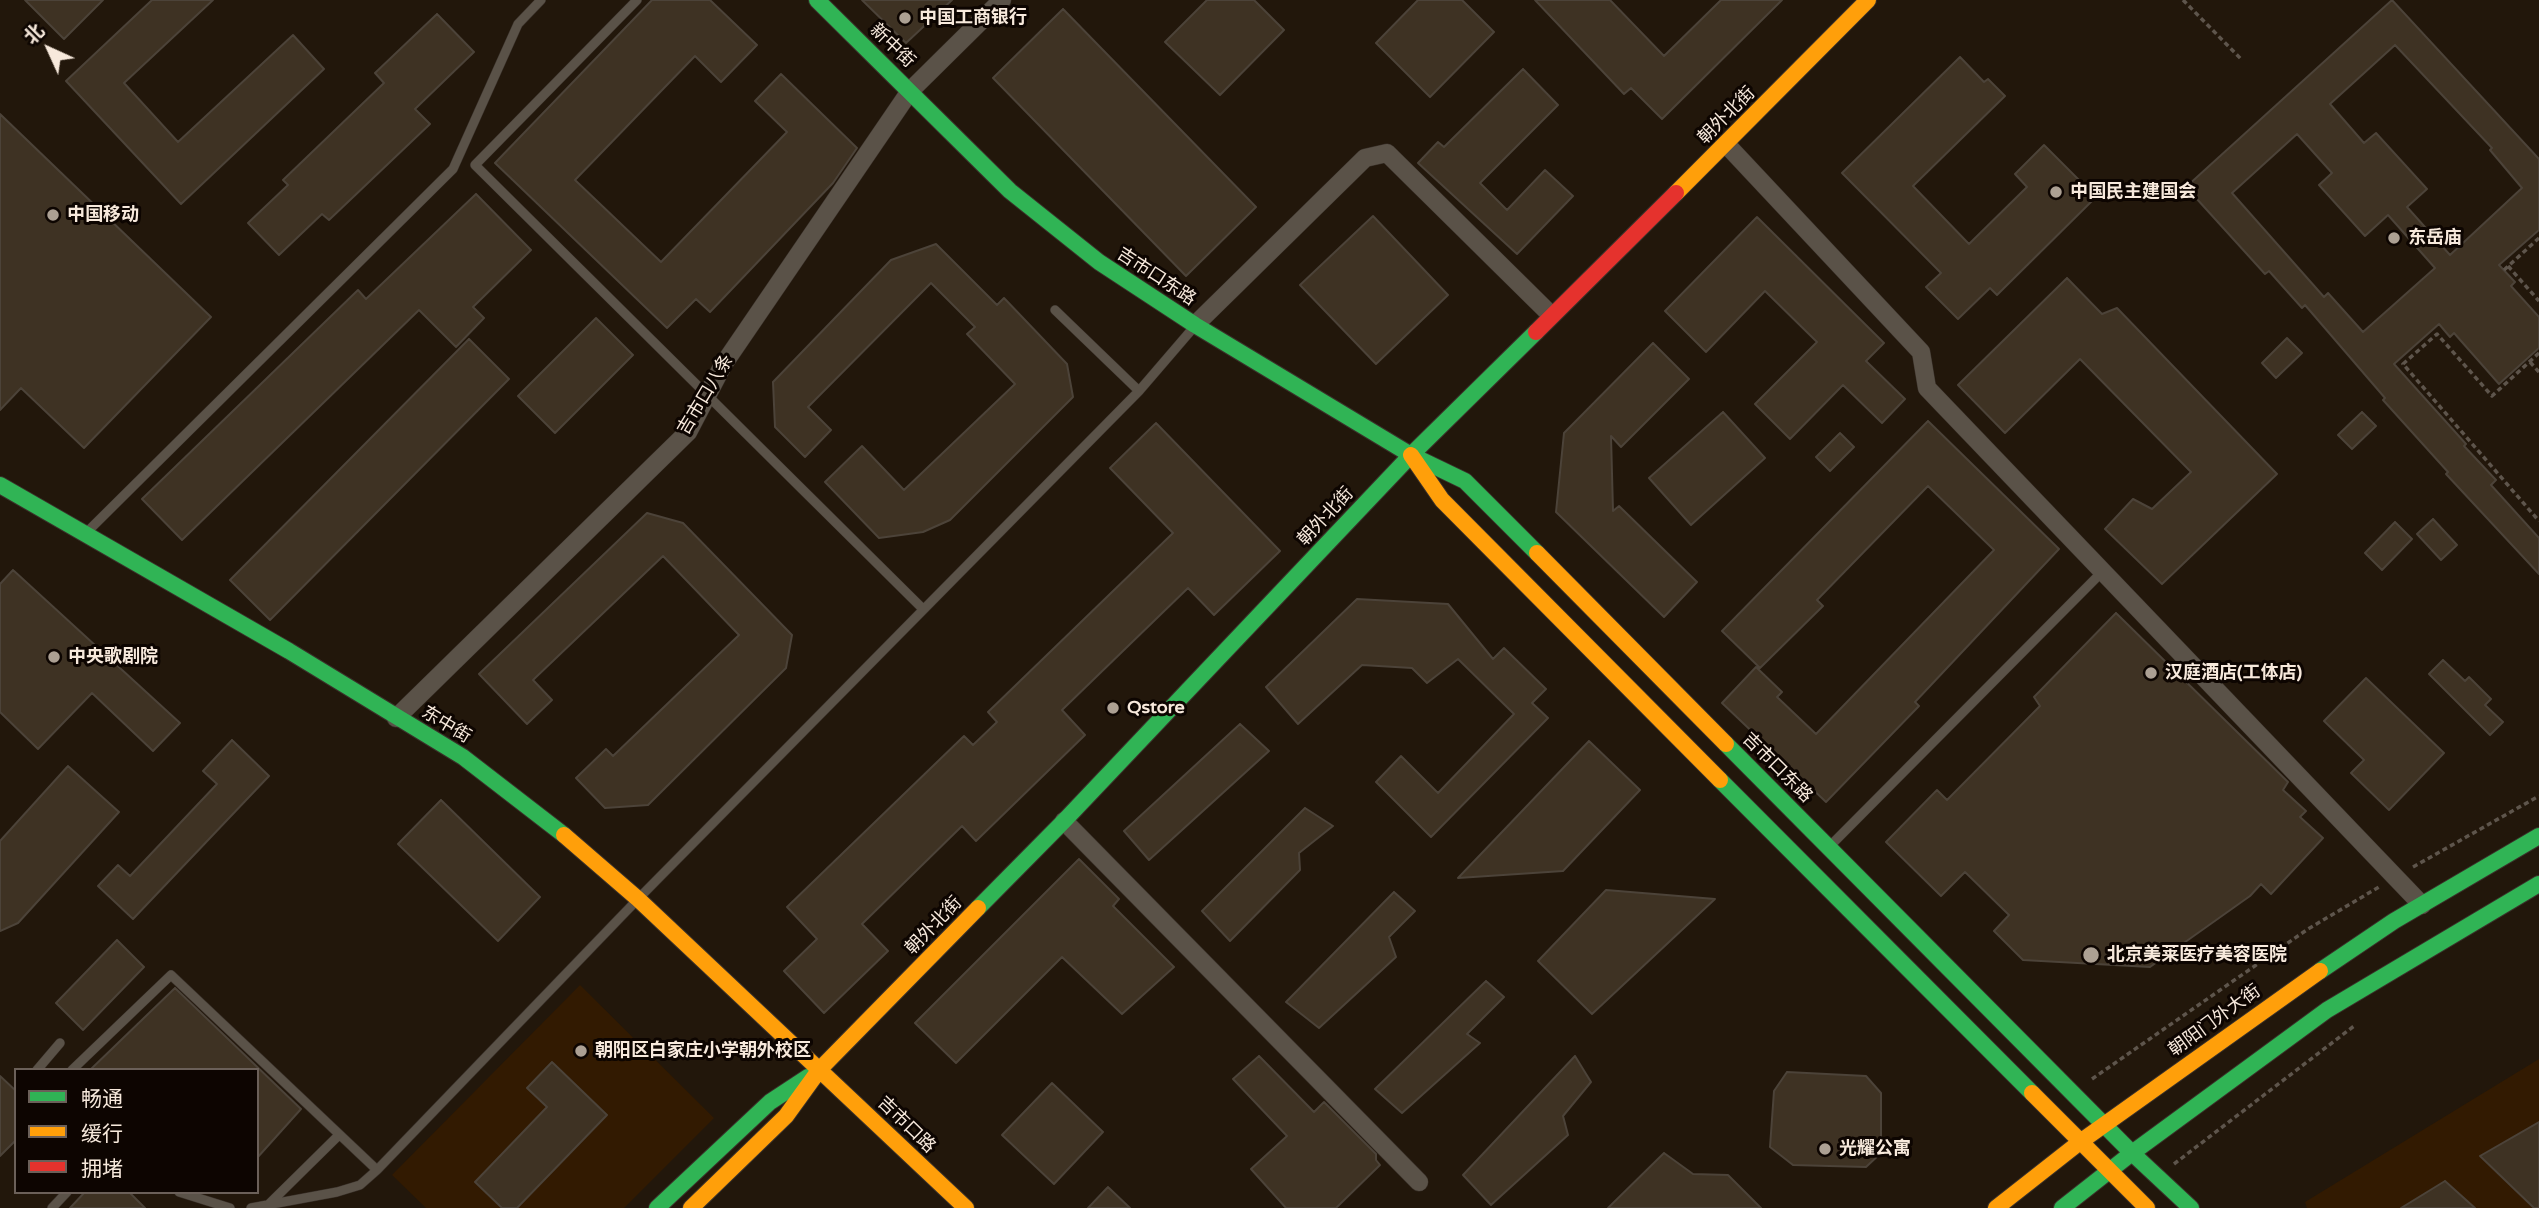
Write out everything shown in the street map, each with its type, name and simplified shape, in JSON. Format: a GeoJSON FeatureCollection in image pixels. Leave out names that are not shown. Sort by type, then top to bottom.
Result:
{"type":"FeatureCollection","features":[{"type":"Feature","properties":{"kind":"main road","name":"新中街"},"geometry":{"type":"LineString","coordinates":[[817,0],[911,91]]}},
{"type":"Feature","properties":{"kind":"main road","name":"朝外北街"},"geometry":{"type":"LineString","coordinates":[[691,1208],[786,1116],[820,1069],[1064,821],[1411,455],[1727,144],[1868,0]]}},
{"type":"Feature","properties":{"kind":"main road","name":"吉市口东路"},"geometry":{"type":"LineString","coordinates":[[911,91],[1010,191],[1099,262],[1195,325],[1411,455],[1465,481],[2132,1153],[2191,1208]]}},
{"type":"Feature","properties":{"kind":"main road","name":"吉市口东路"},"geometry":{"type":"LineString","coordinates":[[1411,455],[1442,500],[2147,1208]]}},
{"type":"Feature","properties":{"kind":"main road","name":"东中街"},"geometry":{"type":"LineString","coordinates":[[0,485],[289,651],[463,758],[541,816],[638,899],[820,1069]]}},
{"type":"Feature","properties":{"kind":"main road","name":"朝阳门外大街"},"geometry":{"type":"LineString","coordinates":[[1996,1208],[2104,1124],[2306,979],[2394,920],[2539,836]]}},
{"type":"Feature","properties":{"kind":"main road"},"geometry":{"type":"LineString","coordinates":[[2062,1208],[2132,1153],[2327,1010],[2539,884]]}},
{"type":"Feature","properties":{"kind":"main road","name":"朝外北街"},"geometry":{"type":"LineString","coordinates":[[657,1208],[770,1102],[820,1069]]}},
{"type":"Feature","properties":{"kind":"main road","name":"吉市口路"},"geometry":{"type":"LineString","coordinates":[[820,1069],[965,1208]]}},
{"type":"Feature","properties":{"kind":"street","name":"吉市口八条"},"geometry":{"type":"LineString","coordinates":[[396,718],[688,432],[723,365],[911,91],[1002,0]]}},
{"type":"Feature","properties":{"kind":"street"},"geometry":{"type":"LineString","coordinates":[[1727,144],[1921,352],[1927,388],[2422,905]]}},
{"type":"Feature","properties":{"kind":"street"},"geometry":{"type":"LineString","coordinates":[[1195,325],[1365,158],[1387,153],[1551,316]]}},
{"type":"Feature","properties":{"kind":"street"},"geometry":{"type":"LineString","coordinates":[[1064,821],[1419,1182]]}},
{"type":"Feature","properties":{"kind":"lane"},"geometry":{"type":"LineString","coordinates":[[85,535],[453,169],[518,24],[541,0]]}},
{"type":"Feature","properties":{"kind":"lane"},"geometry":{"type":"LineString","coordinates":[[637,0],[475,165],[923,609]]}},
{"type":"Feature","properties":{"kind":"lane"},"geometry":{"type":"LineString","coordinates":[[1055,310],[1139,391]]}},
{"type":"Feature","properties":{"kind":"lane"},"geometry":{"type":"LineString","coordinates":[[251,1208],[337,1192],[360,1185],[377,1170],[638,899],[1139,391],[1195,325]]}},
{"type":"Feature","properties":{"kind":"lane"},"geometry":{"type":"LineString","coordinates":[[1828,847],[2103,571]]}},
{"type":"Feature","properties":{"kind":"lane"},"geometry":{"type":"LineString","coordinates":[[74,1068],[170,975],[377,1170]]}},
{"type":"Feature","properties":{"kind":"lane"},"geometry":{"type":"LineString","coordinates":[[39,1068],[60,1043]]}},
{"type":"Feature","properties":{"kind":"lane"},"geometry":{"type":"LineString","coordinates":[[268,1205],[338,1135]]}},
{"type":"Feature","properties":{"kind":"lane"},"geometry":{"type":"LineString","coordinates":[[52,1208],[64,1194]]}},
{"type":"Feature","properties":{"kind":"lane"},"geometry":{"type":"LineString","coordinates":[[185,1194],[230,1208]]}},
{"type":"Feature","properties":{"kind":"path"},"geometry":{"type":"LineString","coordinates":[[2183,0],[2242,60]]}},
{"type":"Feature","properties":{"kind":"path"},"geometry":{"type":"LineString","coordinates":[[2539,238],[2506,268],[2539,301]]}},
{"type":"Feature","properties":{"kind":"path"},"geometry":{"type":"LineString","coordinates":[[2539,353],[2492,396],[2437,334],[2403,364],[2539,521]]}},
{"type":"Feature","properties":{"kind":"path"},"geometry":{"type":"LineString","coordinates":[[2530,362],[2539,372]]}},
{"type":"Feature","properties":{"kind":"path"},"geometry":{"type":"LineString","coordinates":[[2073,1092],[2308,929],[2539,796]]}},
{"type":"Feature","properties":{"kind":"path"},"geometry":{"type":"LineString","coordinates":[[2158,1176],[2357,1024]]}},
{"type":"Feature","properties":{"kind":"shaded area","name":"朝阳区白家庄小学朝外校区"},"geometry":{"type":"Polygon","coordinates":[[[580,985],[714,1118],[624,1208],[426,1208],[392,1175],[580,985]]]}},
{"type":"Feature","properties":{"kind":"shaded area"},"geometry":{"type":"Polygon","coordinates":[[[2539,1059],[2539,1208],[2307,1208],[2305,1202],[2539,1059]]]}},
{"type":"Feature","properties":{"kind":"building"},"geometry":{"type":"Polygon","coordinates":[[[25,0],[103,0],[64,39],[25,0]]]}},
{"type":"Feature","properties":{"kind":"building"},"geometry":{"type":"Polygon","coordinates":[[[152,0],[213,0],[124,83],[178,142],[293,35],[324,69],[181,204],[66,81],[152,0]]]}},
{"type":"Feature","properties":{"kind":"building"},"geometry":{"type":"Polygon","coordinates":[[[652,0],[710,0],[757,45],[721,82],[695,56],[575,180],[661,262],[787,132],[755,101],[781,74],[857,148],[833,183],[710,312],[696,299],[667,328],[495,163],[652,0]]]}},
{"type":"Feature","properties":{"kind":"building"},"geometry":{"type":"Polygon","coordinates":[[[862,0],[952,0],[906,43],[862,0]]]}},
{"type":"Feature","properties":{"kind":"building"},"geometry":{"type":"Polygon","coordinates":[[[1207,0],[1254,0],[1284,30],[1220,95],[1165,42],[1207,0]]]}},
{"type":"Feature","properties":{"kind":"building"},"geometry":{"type":"Polygon","coordinates":[[[1418,0],[1462,0],[1494,32],[1430,97],[1376,43],[1418,0]]]}},
{"type":"Feature","properties":{"kind":"building"},"geometry":{"type":"Polygon","coordinates":[[[1535,0],[1610,0],[1664,56],[1721,0],[1782,0],[1662,119],[1631,88],[1624,94],[1535,0]]]}},
{"type":"Feature","properties":{"kind":"building"},"geometry":{"type":"Polygon","coordinates":[[[2392,0],[2539,159],[2539,230],[2499,265],[2515,282],[2511,286],[2539,317],[2539,348],[2499,384],[2454,333],[2450,337],[2439,324],[2394,364],[2496,480],[2491,485],[2539,538],[2539,574],[2446,474],[2448,472],[2383,400],[2385,398],[2305,305],[2302,308],[2269,271],[2265,274],[2186,187],[2392,0]],[[2395,45],[2330,104],[2364,143],[2376,133],[2427,189],[2407,207],[2450,255],[2522,188],[2490,150],[2492,148],[2395,45]],[[2297,134],[2232,193],[2324,297],[2328,293],[2363,332],[2435,268],[2388,215],[2365,236],[2319,185],[2332,173],[2297,134]]]}},
{"type":"Feature","properties":{"kind":"building"},"geometry":{"type":"Polygon","coordinates":[[[1063,9],[1256,207],[1186,276],[993,78],[1063,9]]]}},
{"type":"Feature","properties":{"kind":"building"},"geometry":{"type":"Polygon","coordinates":[[[437,14],[474,52],[415,109],[430,124],[329,220],[322,214],[279,255],[248,223],[288,185],[283,180],[384,83],[375,73],[437,14]]]}},
{"type":"Feature","properties":{"kind":"building","name":"中国民主建国会"},"geometry":{"type":"Polygon","coordinates":[[[1960,57],[1984,82],[1988,79],[2005,96],[1913,186],[1969,244],[2027,187],[2015,174],[2044,145],[2096,197],[1997,295],[1990,288],[1958,319],[1926,287],[1941,273],[1842,173],[1960,57]]]}},
{"type":"Feature","properties":{"kind":"building"},"geometry":{"type":"Polygon","coordinates":[[[1523,69],[1558,105],[1480,183],[1507,210],[1545,170],[1573,196],[1517,254],[1418,163],[1438,142],[1444,147],[1523,69]]]}},
{"type":"Feature","properties":{"kind":"building","name":"中国移动"},"geometry":{"type":"Polygon","coordinates":[[[0,114],[211,317],[84,448],[21,388],[0,410],[0,114]]]}},
{"type":"Feature","properties":{"kind":"building"},"geometry":{"type":"Polygon","coordinates":[[[476,194],[531,250],[473,307],[484,318],[456,347],[419,310],[182,540],[142,499],[358,290],[366,299],[476,194]]]}},
{"type":"Feature","properties":{"kind":"building"},"geometry":{"type":"Polygon","coordinates":[[[1373,216],[1448,295],[1376,364],[1300,285],[1373,216]]]}},
{"type":"Feature","properties":{"kind":"building"},"geometry":{"type":"Polygon","coordinates":[[[1757,217],[1884,343],[1866,361],[1905,399],[1882,423],[1843,385],[1790,439],[1755,404],[1817,342],[1765,291],[1706,352],[1665,311],[1757,217]]]}},
{"type":"Feature","properties":{"kind":"building"},"geometry":{"type":"Polygon","coordinates":[[[936,244],[997,305],[1004,298],[1067,364],[1073,397],[950,520],[923,532],[879,538],[825,482],[862,446],[904,490],[1015,384],[967,334],[975,327],[931,283],[808,407],[831,430],[805,457],[775,427],[773,382],[891,260],[936,244]]]}},
{"type":"Feature","properties":{"kind":"building"},"geometry":{"type":"Polygon","coordinates":[[[2067,278],[2102,314],[2117,308],[2277,474],[2162,584],[2105,529],[2133,499],[2152,509],[2191,472],[2080,359],[2005,433],[1958,385],[2067,278]]]}},
{"type":"Feature","properties":{"kind":"building"},"geometry":{"type":"Polygon","coordinates":[[[596,318],[633,355],[555,433],[518,396],[596,318]]]}},
{"type":"Feature","properties":{"kind":"building"},"geometry":{"type":"Polygon","coordinates":[[[2287,338],[2302,353],[2276,378],[2262,363],[2287,338]]]}},
{"type":"Feature","properties":{"kind":"building"},"geometry":{"type":"Polygon","coordinates":[[[469,339],[509,379],[270,620],[230,580],[469,339]]]}},
{"type":"Feature","properties":{"kind":"building"},"geometry":{"type":"Polygon","coordinates":[[[1653,343],[1689,379],[1621,447],[1611,436],[1613,511],[1619,506],[1697,582],[1664,617],[1556,512],[1564,433],[1653,343]]]}},
{"type":"Feature","properties":{"kind":"building"},"geometry":{"type":"Polygon","coordinates":[[[1723,412],[1765,458],[1691,525],[1649,478],[1723,412]]]}},
{"type":"Feature","properties":{"kind":"building"},"geometry":{"type":"Polygon","coordinates":[[[2362,412],[2376,426],[2352,449],[2338,435],[2362,412]]]}},
{"type":"Feature","properties":{"kind":"building"},"geometry":{"type":"Polygon","coordinates":[[[1928,421],[2059,549],[1915,702],[1919,706],[1826,802],[1722,703],[1756,667],[1782,692],[1777,697],[1816,734],[1994,550],[1928,486],[1817,600],[1823,606],[1760,668],[1722,631],[1928,421]]]}},
{"type":"Feature","properties":{"kind":"building"},"geometry":{"type":"Polygon","coordinates":[[[1156,423],[1280,551],[1214,615],[1188,588],[1062,710],[1085,735],[976,841],[962,826],[862,924],[888,951],[824,1013],[784,971],[817,939],[787,907],[964,736],[973,745],[997,722],[988,712],[1173,533],[1110,468],[1156,423]]]}},
{"type":"Feature","properties":{"kind":"building"},"geometry":{"type":"Polygon","coordinates":[[[1840,433],[1854,447],[1830,471],[1816,457],[1840,433]]]}},
{"type":"Feature","properties":{"kind":"building"},"geometry":{"type":"Polygon","coordinates":[[[647,513],[683,523],[792,635],[786,668],[648,805],[605,808],[576,778],[606,749],[613,756],[739,635],[663,556],[533,680],[552,700],[527,724],[479,674],[647,513]]]}},
{"type":"Feature","properties":{"kind":"building"},"geometry":{"type":"Polygon","coordinates":[[[2433,519],[2457,545],[2441,560],[2417,534],[2433,519]]]}},
{"type":"Feature","properties":{"kind":"building"},"geometry":{"type":"Polygon","coordinates":[[[2395,522],[2412,539],[2382,570],[2365,553],[2395,522]]]}},
{"type":"Feature","properties":{"kind":"building","name":"中央歌剧院"},"geometry":{"type":"Polygon","coordinates":[[[13,570],[180,723],[153,751],[92,693],[38,749],[0,712],[0,584],[13,570]]]}},
{"type":"Feature","properties":{"kind":"building"},"geometry":{"type":"Polygon","coordinates":[[[1357,599],[1448,604],[1493,659],[1504,648],[1546,689],[1532,703],[1548,718],[1431,837],[1376,782],[1401,756],[1438,793],[1514,714],[1458,659],[1427,683],[1412,668],[1362,665],[1298,724],[1266,687],[1357,599]]]}},
{"type":"Feature","properties":{"kind":"building"},"geometry":{"type":"Polygon","coordinates":[[[2116,613],[2288,782],[2283,790],[2306,811],[2300,817],[2323,838],[2271,894],[2261,884],[2250,896],[2150,967],[2023,960],[1994,931],[2009,915],[1965,872],[1941,896],[1886,842],[1937,790],[1947,800],[2040,706],[2034,697],[2116,613]]]}},
{"type":"Feature","properties":{"kind":"building"},"geometry":{"type":"Polygon","coordinates":[[[2443,660],[2465,681],[2469,677],[2491,699],[2485,705],[2503,722],[2490,735],[2429,674],[2443,660]]]}},
{"type":"Feature","properties":{"kind":"building"},"geometry":{"type":"Polygon","coordinates":[[[2366,678],[2444,753],[2389,810],[2351,773],[2364,760],[2324,721],[2366,678]]]}},
{"type":"Feature","properties":{"kind":"building"},"geometry":{"type":"Polygon","coordinates":[[[1240,724],[1269,751],[1149,860],[1124,831],[1240,724]]]}},
{"type":"Feature","properties":{"kind":"building"},"geometry":{"type":"Polygon","coordinates":[[[232,740],[269,776],[133,919],[98,886],[118,865],[130,876],[217,784],[203,771],[232,740]]]}},
{"type":"Feature","properties":{"kind":"building"},"geometry":{"type":"Polygon","coordinates":[[[1589,741],[1640,790],[1563,871],[1458,878],[1589,741]]]}},
{"type":"Feature","properties":{"kind":"building"},"geometry":{"type":"Polygon","coordinates":[[[68,766],[119,812],[18,923],[0,931],[0,841],[68,766]]]}},
{"type":"Feature","properties":{"kind":"building"},"geometry":{"type":"Polygon","coordinates":[[[441,800],[540,897],[498,941],[398,844],[441,800]]]}},
{"type":"Feature","properties":{"kind":"building"},"geometry":{"type":"Polygon","coordinates":[[[1305,808],[1333,826],[1299,853],[1300,870],[1230,941],[1202,911],[1305,808]]]}},
{"type":"Feature","properties":{"kind":"building"},"geometry":{"type":"Polygon","coordinates":[[[1079,859],[1119,899],[1113,906],[1174,967],[1122,1014],[1062,957],[956,1063],[915,1023],[1079,859]]]}},
{"type":"Feature","properties":{"kind":"building"},"geometry":{"type":"Polygon","coordinates":[[[1606,890],[1715,899],[1592,1014],[1538,961],[1606,890]]]}},
{"type":"Feature","properties":{"kind":"building"},"geometry":{"type":"Polygon","coordinates":[[[1394,892],[1415,911],[1389,937],[1396,957],[1319,1028],[1286,1002],[1394,892]]]}},
{"type":"Feature","properties":{"kind":"building"},"geometry":{"type":"Polygon","coordinates":[[[117,940],[144,967],[83,1030],[56,1003],[117,940]]]}},
{"type":"Feature","properties":{"kind":"building"},"geometry":{"type":"Polygon","coordinates":[[[1486,981],[1504,997],[1467,1034],[1480,1043],[1402,1113],[1375,1089],[1486,981]]]}},
{"type":"Feature","properties":{"kind":"building"},"geometry":{"type":"Polygon","coordinates":[[[175,988],[258,1068],[92,1068],[175,988]]]}},
{"type":"Feature","properties":{"kind":"building"},"geometry":{"type":"Polygon","coordinates":[[[1259,1056],[1314,1112],[1324,1102],[1376,1154],[1380,1165],[1336,1208],[1286,1208],[1251,1169],[1287,1136],[1233,1079],[1259,1056]]]}},
{"type":"Feature","properties":{"kind":"building"},"geometry":{"type":"Polygon","coordinates":[[[1575,1056],[1591,1082],[1563,1116],[1568,1135],[1491,1205],[1463,1175],[1575,1056]]]}},
{"type":"Feature","properties":{"kind":"building"},"geometry":{"type":"Polygon","coordinates":[[[552,1062],[607,1115],[517,1208],[502,1208],[475,1182],[547,1107],[527,1088],[552,1062]]]}},
{"type":"Feature","properties":{"kind":"building"},"geometry":{"type":"Polygon","coordinates":[[[259,1069],[301,1109],[259,1156],[259,1069]]]}},
{"type":"Feature","properties":{"kind":"building"},"geometry":{"type":"Polygon","coordinates":[[[1787,1072],[1866,1076],[1881,1093],[1881,1153],[1866,1167],[1793,1165],[1770,1147],[1774,1091],[1787,1072]]]}},
{"type":"Feature","properties":{"kind":"building"},"geometry":{"type":"Polygon","coordinates":[[[0,1076],[14,1089],[14,1142],[0,1156],[0,1076]]]}},
{"type":"Feature","properties":{"kind":"building"},"geometry":{"type":"Polygon","coordinates":[[[1052,1083],[1103,1132],[1054,1184],[1002,1135],[1052,1083]]]}},
{"type":"Feature","properties":{"kind":"building"},"geometry":{"type":"Polygon","coordinates":[[[2539,1122],[2539,1208],[2534,1208],[2480,1156],[2539,1122]]]}},
{"type":"Feature","properties":{"kind":"building"},"geometry":{"type":"Polygon","coordinates":[[[1664,1153],[1693,1174],[1728,1175],[1761,1208],[1608,1208],[1664,1153]]]}},
{"type":"Feature","properties":{"kind":"building"},"geometry":{"type":"Polygon","coordinates":[[[2445,1181],[2475,1208],[2401,1208],[2445,1181]]]}},
{"type":"Feature","properties":{"kind":"building"},"geometry":{"type":"Polygon","coordinates":[[[1108,1187],[1130,1208],[1088,1208],[1108,1187]]]}},
{"type":"Feature","properties":{"kind":"building"},"geometry":{"type":"Polygon","coordinates":[[[83,1194],[131,1194],[145,1208],[70,1208],[83,1194]]]}},
{"type":"Feature","properties":{"kind":"traffic: fast"},"geometry":{"type":"LineString","coordinates":[[817,0],[1010,191],[1099,262],[1195,325],[1411,455],[1465,481],[1537,553]]}},
{"type":"Feature","properties":{"kind":"traffic: fast"},"geometry":{"type":"LineString","coordinates":[[978,908],[1411,455],[1536,332]]}},
{"type":"Feature","properties":{"kind":"traffic: fast"},"geometry":{"type":"LineString","coordinates":[[0,485],[289,651],[463,757],[564,835]]}},
{"type":"Feature","properties":{"kind":"traffic: fast"},"geometry":{"type":"LineString","coordinates":[[1726,744],[2132,1153],[2191,1208]]}},
{"type":"Feature","properties":{"kind":"traffic: fast"},"geometry":{"type":"LineString","coordinates":[[1720,780],[2032,1093]]}},
{"type":"Feature","properties":{"kind":"traffic: fast"},"geometry":{"type":"LineString","coordinates":[[2320,971],[2394,921],[2539,836]]}},
{"type":"Feature","properties":{"kind":"traffic: fast"},"geometry":{"type":"LineString","coordinates":[[2062,1208],[2132,1153],[2327,1010],[2539,884]]}},
{"type":"Feature","properties":{"kind":"traffic: fast"},"geometry":{"type":"LineString","coordinates":[[657,1208],[770,1102],[808,1077]]}},
{"type":"Feature","properties":{"kind":"traffic: slow"},"geometry":{"type":"LineString","coordinates":[[1676,193],[1868,0]]}},
{"type":"Feature","properties":{"kind":"traffic: slow"},"geometry":{"type":"LineString","coordinates":[[1411,455],[1442,500],[1720,780]]}},
{"type":"Feature","properties":{"kind":"traffic: slow"},"geometry":{"type":"LineString","coordinates":[[1537,553],[1726,744]]}},
{"type":"Feature","properties":{"kind":"traffic: slow"},"geometry":{"type":"LineString","coordinates":[[564,835],[638,899],[966,1208]]}},
{"type":"Feature","properties":{"kind":"traffic: slow"},"geometry":{"type":"LineString","coordinates":[[691,1208],[786,1116],[820,1069],[978,908]]}},
{"type":"Feature","properties":{"kind":"traffic: slow"},"geometry":{"type":"LineString","coordinates":[[1996,1208],[2080,1142],[2320,971]]}},
{"type":"Feature","properties":{"kind":"traffic: slow"},"geometry":{"type":"LineString","coordinates":[[2032,1093],[2147,1208]]}},
{"type":"Feature","properties":{"kind":"traffic: jam"},"geometry":{"type":"LineString","coordinates":[[1536,332],[1676,193]]}},
{"type":"Feature","properties":{"kind":"place","name":"中国工商银行"},"geometry":{"type":"Point","coordinates":[905,18]}},
{"type":"Feature","properties":{"kind":"place","name":"中国民主建国会"},"geometry":{"type":"Point","coordinates":[2056,192]}},
{"type":"Feature","properties":{"kind":"place","name":"中国移动"},"geometry":{"type":"Point","coordinates":[53,215]}},
{"type":"Feature","properties":{"kind":"place","name":"东岳庙"},"geometry":{"type":"Point","coordinates":[2394,238]}},
{"type":"Feature","properties":{"kind":"place","name":"中央歌剧院"},"geometry":{"type":"Point","coordinates":[54,657]}},
{"type":"Feature","properties":{"kind":"place","name":"汉庭酒店(工体店)"},"geometry":{"type":"Point","coordinates":[2151,673]}},
{"type":"Feature","properties":{"kind":"place","name":"Qstore"},"geometry":{"type":"Point","coordinates":[1113,708]}},
{"type":"Feature","properties":{"kind":"place","name":"北京美莱医疗美容医院"},"geometry":{"type":"Point","coordinates":[2091,955]}},
{"type":"Feature","properties":{"kind":"place","name":"朝阳区白家庄小学朝外校区"},"geometry":{"type":"Point","coordinates":[581,1051]}},
{"type":"Feature","properties":{"kind":"place","name":"光耀公寓"},"geometry":{"type":"Point","coordinates":[1825,1149]}}]}
